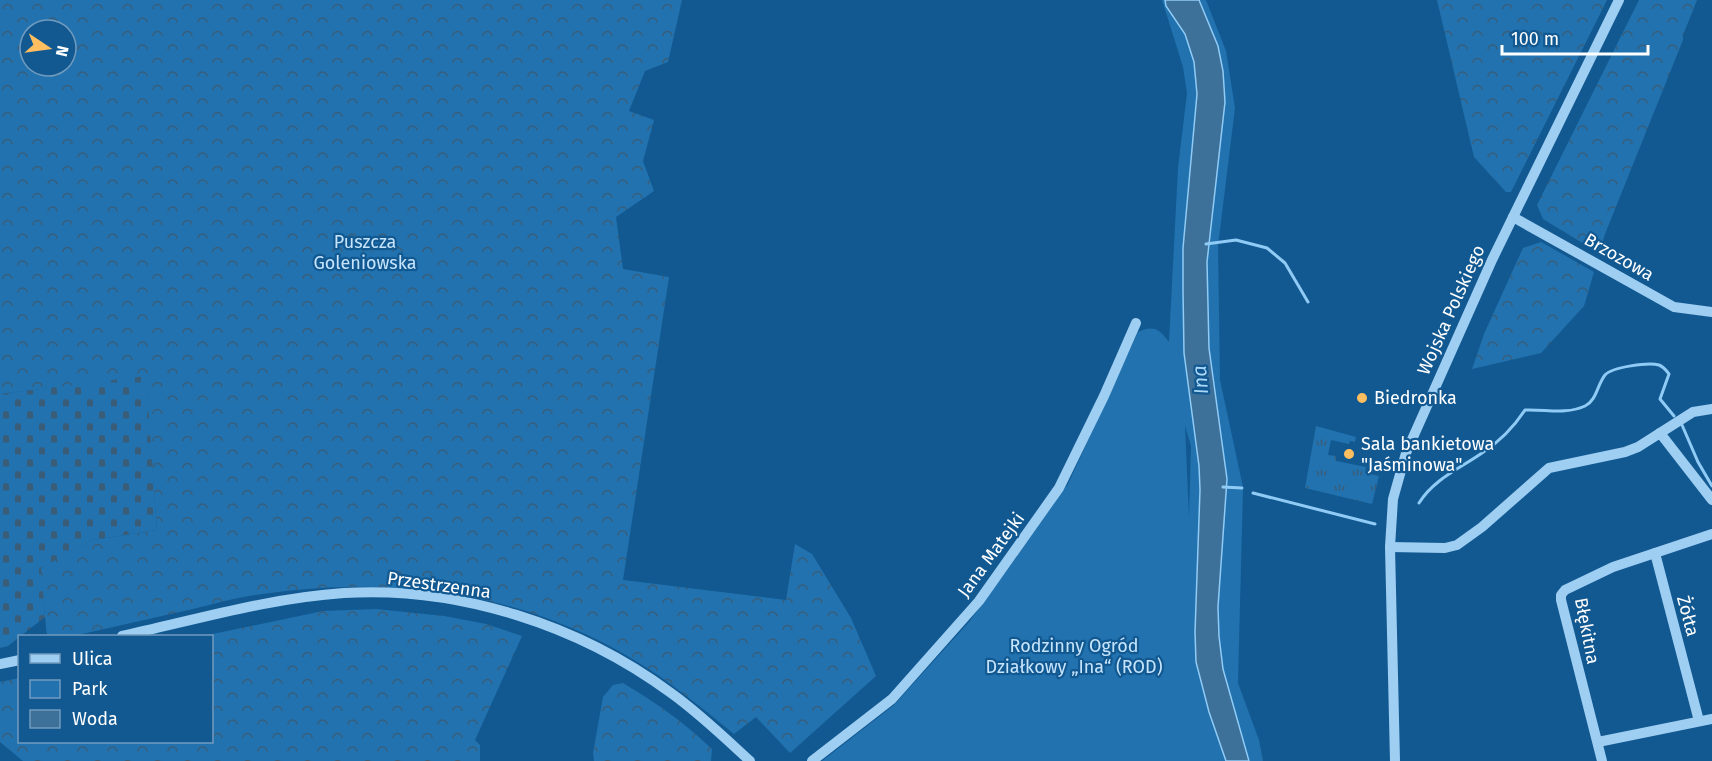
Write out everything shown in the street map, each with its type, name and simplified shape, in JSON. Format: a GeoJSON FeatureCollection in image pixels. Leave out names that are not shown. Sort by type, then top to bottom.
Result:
{"type":"FeatureCollection","features":[{"type":"Feature","properties":{"kind":"street","name":"Wojska Polskiego"},"geometry":{"type":"LineString","coordinates":[[1395,761],[1390,546],[1393,499],[1406,453],[1513,217],[1619,0]]}},
{"type":"Feature","properties":{"kind":"street","name":"Brzozowa"},"geometry":{"type":"LineString","coordinates":[[1513,217],[1674,307],[1712,312]]}},
{"type":"Feature","properties":{"kind":"street","name":"Jana Matejki"},"geometry":{"type":"LineString","coordinates":[[812,761],[892,699],[979,602],[1059,488],[1137,323]]}},
{"type":"Feature","properties":{"kind":"street"},"geometry":{"type":"LineString","coordinates":[[1390,546],[1445,548],[1457,545],[1482,527],[1549,468],[1625,452],[1638,447],[1693,412],[1712,409]]}},
{"type":"Feature","properties":{"kind":"street"},"geometry":{"type":"LineString","coordinates":[[1660,433],[1712,500]]}},
{"type":"Feature","properties":{"kind":"street","name":"Błękitna"},"geometry":{"type":"LineString","coordinates":[[1602,761],[1561,595],[1565,590],[1593,576],[1712,534]]}},
{"type":"Feature","properties":{"kind":"street","name":"Żółta"},"geometry":{"type":"LineString","coordinates":[[1655,553],[1699,721]]}},
{"type":"Feature","properties":{"kind":"street","name":"Przestrzenna"},"geometry":{"type":"LineString","coordinates":[[126,635],[273,602],[308,597],[381,592],[451,599],[511,614],[584,642],[635,669],[693,709],[750,761]]}},
{"type":"Feature","properties":{"kind":"street"},"geometry":{"type":"LineString","coordinates":[[0,664],[18,660]]}},
{"type":"Feature","properties":{"kind":"street"},"geometry":{"type":"LineString","coordinates":[[1598,742],[1712,719]]}},
{"type":"Feature","properties":{"kind":"street","name":"Przestrzenna"},"geometry":{"type":"LineString","coordinates":[[721,735],[742,761]]}},
{"type":"Feature","properties":{"kind":"green space","name":"Puszcza Goleniowska"},"geometry":{"type":"Polygon","coordinates":[[[0,0],[682,0],[668,62],[645,71],[629,111],[654,120],[643,161],[654,191],[616,217],[623,269],[669,277],[623,580],[786,600],[795,544],[812,554],[851,618],[876,676],[790,753],[756,717],[734,734],[658,675],[587,635],[542,616],[496,602],[449,593],[401,588],[304,589],[239,598],[77,635],[47,635],[40,568],[92,540],[157,530],[145,377],[0,394],[0,0]]]}},
{"type":"Feature","properties":{"kind":"green space","name":"Rodzinny Ogród Działkowy „Ina“ (ROD)"},"geometry":{"type":"Polygon","coordinates":[[[1162,0],[1206,0],[1226,51],[1235,108],[1218,246],[1220,380],[1243,487],[1238,683],[1259,740],[1263,761],[822,761],[894,705],[969,622],[1068,484],[1138,332],[1148,329],[1156,330],[1169,342],[1178,168],[1187,93],[1183,67],[1162,0]],[[1185,426],[1189,517],[1191,446],[1185,426]]]}},
{"type":"Feature","properties":{"kind":"green space"},"geometry":{"type":"Polygon","coordinates":[[[1437,0],[1607,0],[1511,192],[1506,192],[1474,157],[1437,0]]]}},
{"type":"Feature","properties":{"kind":"green space"},"geometry":{"type":"Polygon","coordinates":[[[1639,0],[1697,0],[1599,253],[1543,219],[1537,205],[1639,0]]]}},
{"type":"Feature","properties":{"kind":"green space"},"geometry":{"type":"Polygon","coordinates":[[[1541,242],[1594,272],[1584,306],[1541,353],[1472,369],[1484,334],[1523,248],[1541,242]]]}},
{"type":"Feature","properties":{"kind":"green space"},"geometry":{"type":"Polygon","coordinates":[[[146,376],[157,530],[92,540],[41,568],[45,617],[22,635],[18,635],[18,638],[8,646],[0,648],[0,394],[146,376]]]}},
{"type":"Feature","properties":{"kind":"green space"},"geometry":{"type":"Polygon","coordinates":[[[1316,426],[1356,437],[1355,442],[1350,441],[1349,444],[1331,440],[1328,455],[1336,456],[1336,461],[1366,467],[1365,473],[1379,476],[1372,504],[1305,488],[1316,426]]]}},
{"type":"Feature","properties":{"kind":"green space"},"geometry":{"type":"Polygon","coordinates":[[[376,609],[444,616],[486,624],[522,636],[475,740],[480,745],[480,761],[23,761],[0,742],[0,682],[18,678],[18,743],[213,743],[213,635],[208,635],[323,611],[376,609]]]}},
{"type":"Feature","properties":{"kind":"green space"},"geometry":{"type":"Polygon","coordinates":[[[623,683],[669,713],[701,739],[712,749],[711,761],[594,761],[593,753],[603,697],[613,685],[623,683]]]}},
{"type":"Feature","properties":{"kind":"water","name":"Ina"},"geometry":{"type":"Polygon","coordinates":[[[1165,0],[1199,0],[1218,46],[1223,71],[1225,102],[1207,262],[1209,348],[1227,479],[1218,607],[1219,636],[1223,669],[1249,761],[1226,761],[1209,712],[1196,662],[1200,490],[1184,353],[1183,248],[1197,94],[1194,62],[1185,34],[1166,6],[1165,0]]]}},
{"type":"Feature","properties":{"kind":"waterway"},"geometry":{"type":"LineString","coordinates":[[1206,244],[1236,240],[1267,248],[1285,263],[1308,302]]}},
{"type":"Feature","properties":{"kind":"waterway"},"geometry":{"type":"LineString","coordinates":[[1419,503],[1439,481],[1500,439],[1511,429],[1525,410],[1563,411],[1585,406],[1592,400],[1602,379],[1609,372],[1647,364],[1664,368],[1669,374],[1660,399],[1674,416]]}},
{"type":"Feature","properties":{"kind":"waterway"},"geometry":{"type":"LineString","coordinates":[[1682,425],[1698,462],[1712,486]]}},
{"type":"Feature","properties":{"kind":"waterway"},"geometry":{"type":"LineString","coordinates":[[1223,487],[1242,488]]}},
{"type":"Feature","properties":{"kind":"waterway"},"geometry":{"type":"LineString","coordinates":[[1253,493],[1375,524]]}},
{"type":"Feature","properties":{"kind":"place","name":"Biedronka"},"geometry":{"type":"Point","coordinates":[1362,398]}},
{"type":"Feature","properties":{"kind":"place","name":"Sala bankietowa \"Jaśminowa\""},"geometry":{"type":"Point","coordinates":[1349,454]}}]}
